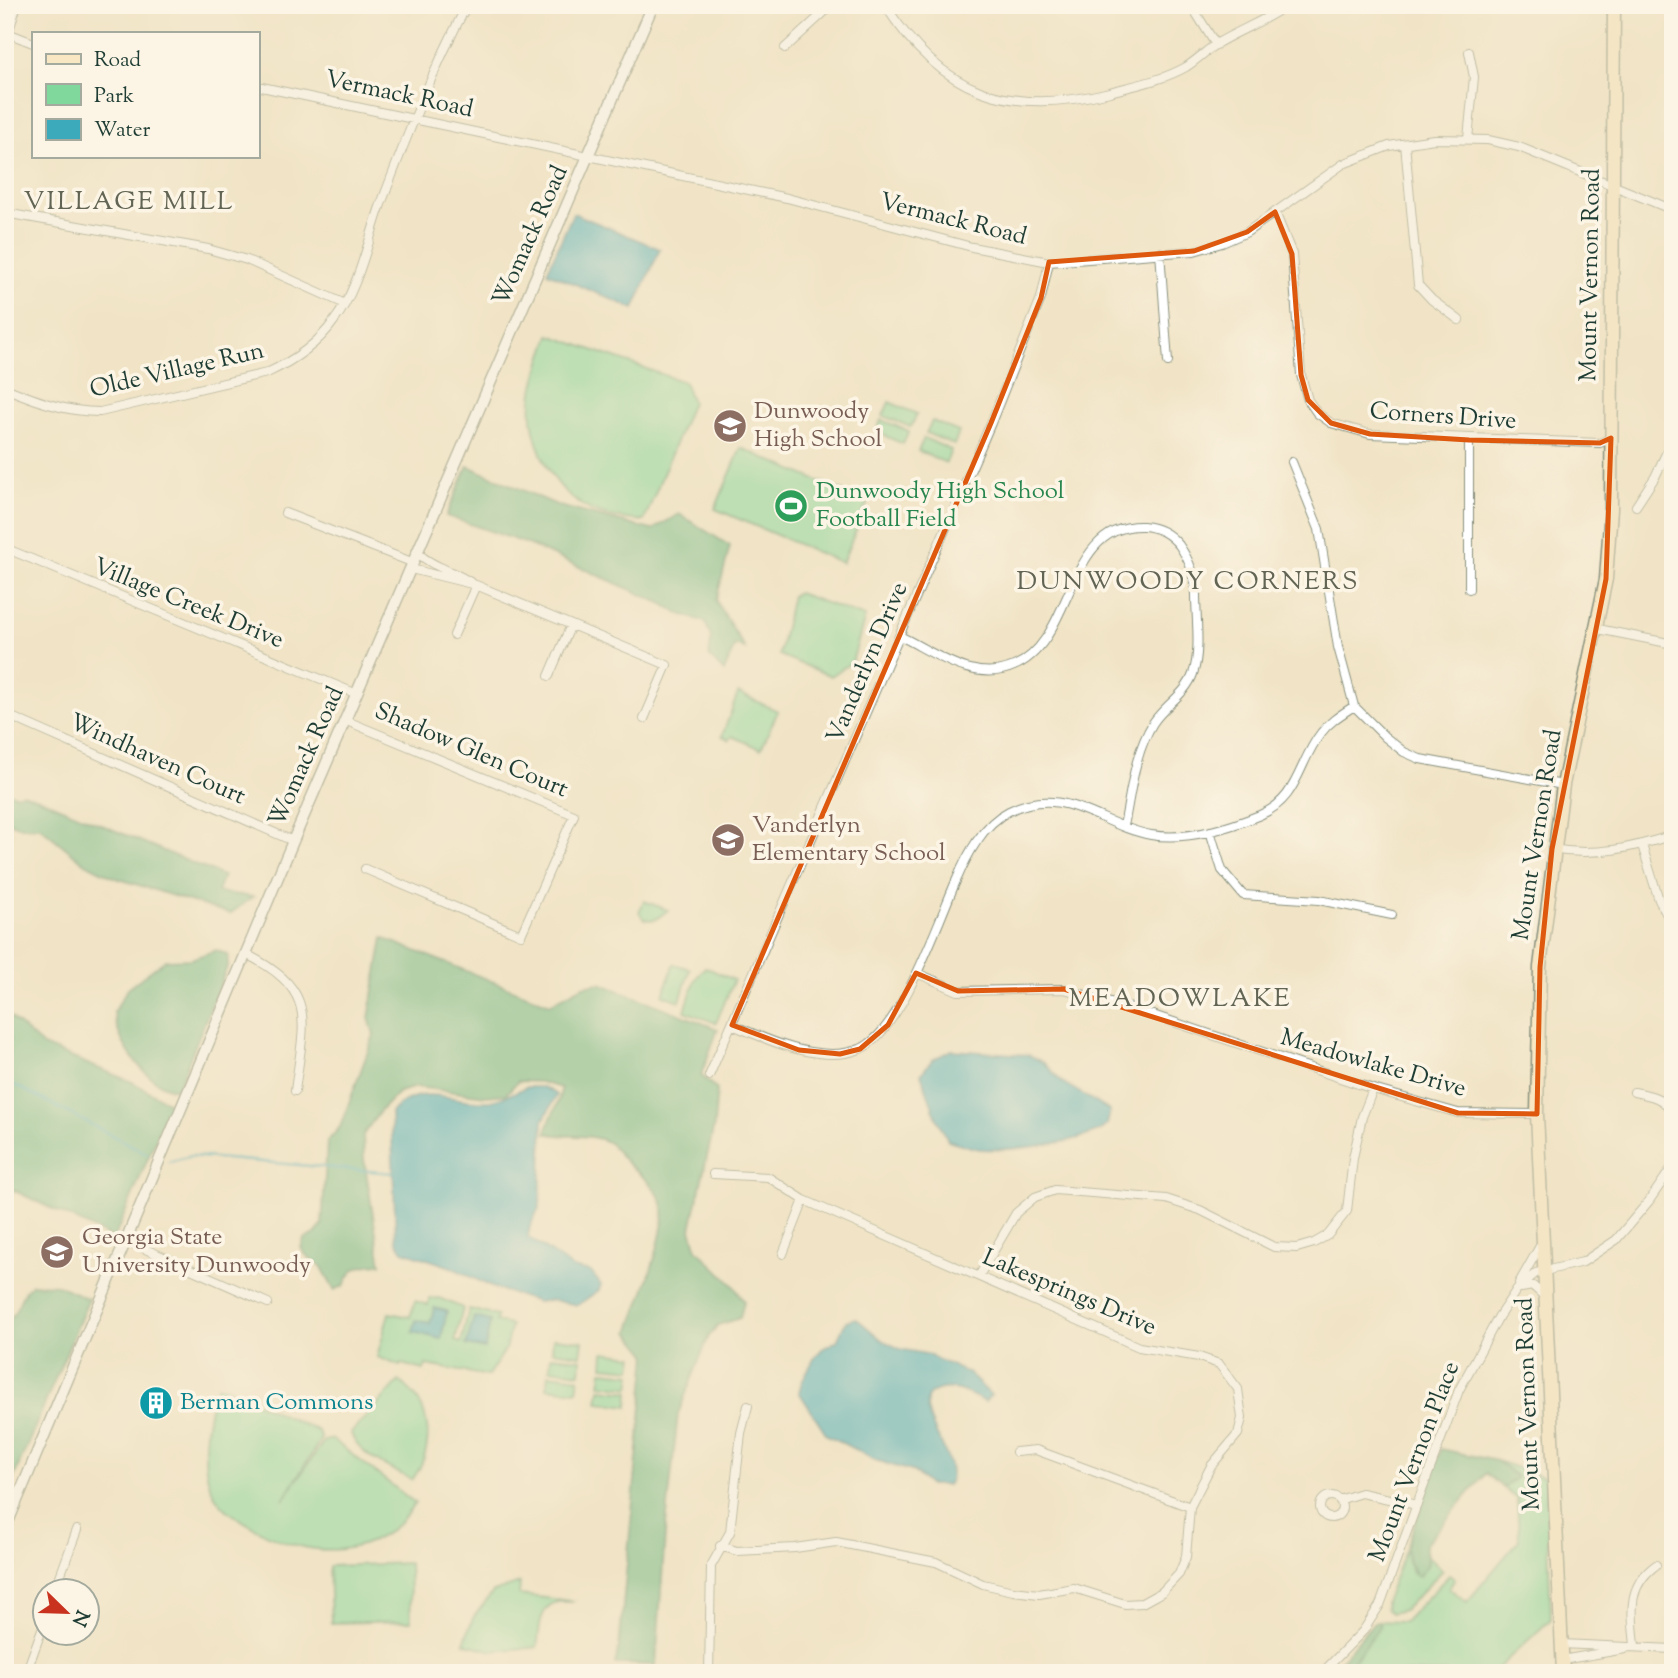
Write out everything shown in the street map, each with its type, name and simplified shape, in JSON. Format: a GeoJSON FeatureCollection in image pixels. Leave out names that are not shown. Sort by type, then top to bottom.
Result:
{"type":"FeatureCollection","features":[{"type":"Feature","properties":{"kind":"main road","name":"Mount Vernon Road"},"geometry":{"type":"LineString","coordinates":[[1563,1666],[1537,1115],[1540,967],[1552,849],[1563,785],[1598,629],[1611,521],[1614,5]]}},
{"type":"Feature","properties":{"kind":"street"},"geometry":{"type":"LineString","coordinates":[[18,5],[6,32],[32,43]]}},
{"type":"Feature","properties":{"kind":"street","name":"Olde Village Run"},"geometry":{"type":"LineString","coordinates":[[5,388],[55,407],[78,412],[100,412],[239,380],[291,362],[316,342],[345,304],[413,118],[467,5]]}},
{"type":"Feature","properties":{"kind":"street","name":"Womack Road"},"geometry":{"type":"LineString","coordinates":[[5,1529],[293,841],[653,5]]}},
{"type":"Feature","properties":{"kind":"street"},"geometry":{"type":"LineString","coordinates":[[785,48],[832,5]]}},
{"type":"Feature","properties":{"kind":"street"},"geometry":{"type":"LineString","coordinates":[[885,5],[906,38],[931,64],[959,82],[1009,100],[1050,101],[1094,96],[1140,84],[1188,66],[1216,45],[1287,5]]}},
{"type":"Feature","properties":{"kind":"street"},"geometry":{"type":"LineString","coordinates":[[1191,5],[1216,45]]}},
{"type":"Feature","properties":{"kind":"street"},"geometry":{"type":"LineString","coordinates":[[1468,139],[1474,77],[1469,52]]}},
{"type":"Feature","properties":{"kind":"street","name":"Vermack Road"},"geometry":{"type":"LineString","coordinates":[[259,86],[787,198],[972,247],[1049,262],[1194,251],[1222,243],[1247,232],[1343,164],[1389,146],[1405,144],[1468,139],[1519,147],[1673,210]]}},
{"type":"Feature","properties":{"kind":"street"},"geometry":{"type":"LineString","coordinates":[[1405,144],[1418,285],[1432,300],[1459,320]]}},
{"type":"Feature","properties":{"kind":"street","name":"Corners Drive"},"geometry":{"type":"LineString","coordinates":[[1275,212],[1292,254],[1301,375],[1308,400],[1317,414],[1331,424],[1370,434],[1469,440],[1600,443],[1611,438]]}},
{"type":"Feature","properties":{"kind":"street"},"geometry":{"type":"LineString","coordinates":[[5,213],[208,249],[247,260],[345,304]]}},
{"type":"Feature","properties":{"kind":"street"},"geometry":{"type":"LineString","coordinates":[[1160,252],[1168,362]]}},
{"type":"Feature","properties":{"kind":"street","name":"Vanderlyn Drive"},"geometry":{"type":"LineString","coordinates":[[709,1076],[900,636],[1041,298],[1049,262]]}},
{"type":"Feature","properties":{"kind":"street"},"geometry":{"type":"LineString","coordinates":[[1636,506],[1655,477],[1673,439]]}},
{"type":"Feature","properties":{"kind":"street"},"geometry":{"type":"LineString","coordinates":[[1469,440],[1469,589]]}},
{"type":"Feature","properties":{"kind":"street"},"geometry":{"type":"LineString","coordinates":[[1292,462],[1319,529],[1338,647],[1354,706],[1385,737],[1404,752],[1420,760],[1563,785]]}},
{"type":"Feature","properties":{"kind":"street"},"geometry":{"type":"LineString","coordinates":[[285,513],[414,562],[444,579],[476,585],[667,665],[643,719]]}},
{"type":"Feature","properties":{"kind":"street"},"geometry":{"type":"LineString","coordinates":[[900,636],[958,666],[977,671],[999,671],[1016,666],[1044,644],[1079,568],[1100,540],[1131,526],[1164,531],[1177,542],[1190,561],[1196,583],[1196,660],[1187,685],[1160,713],[1148,733],[1136,765],[1124,825]]}},
{"type":"Feature","properties":{"kind":"street","name":"Village Creek Drive"},"geometry":{"type":"LineString","coordinates":[[5,548],[357,694]]}},
{"type":"Feature","properties":{"kind":"street"},"geometry":{"type":"LineString","coordinates":[[414,562],[432,562],[459,573],[476,585]]}},
{"type":"Feature","properties":{"kind":"street"},"geometry":{"type":"LineString","coordinates":[[428,572],[432,562]]}},
{"type":"Feature","properties":{"kind":"street"},"geometry":{"type":"LineString","coordinates":[[454,635],[476,585]]}},
{"type":"Feature","properties":{"kind":"street"},"geometry":{"type":"LineString","coordinates":[[549,676],[571,625]]}},
{"type":"Feature","properties":{"kind":"street"},"geometry":{"type":"LineString","coordinates":[[1598,629],[1673,644]]}},
{"type":"Feature","properties":{"kind":"street"},"geometry":{"type":"LineString","coordinates":[[732,1025],[799,1050],[840,1054],[860,1049],[888,1025],[917,973],[964,861],[990,824],[1010,810],[1047,802],[1073,804],[1151,835],[1210,831],[1276,807],[1302,773],[1320,735],[1338,716],[1354,706]]}},
{"type":"Feature","properties":{"kind":"street","name":"Windhaven Court"},"geometry":{"type":"LineString","coordinates":[[5,714],[293,841]]}},
{"type":"Feature","properties":{"kind":"street","name":"Shadow Glen Court"},"geometry":{"type":"LineString","coordinates":[[346,721],[574,815],[522,935],[365,870]]}},
{"type":"Feature","properties":{"kind":"street"},"geometry":{"type":"LineString","coordinates":[[1210,831],[1222,870],[1242,895],[1319,900],[1392,915]]}},
{"type":"Feature","properties":{"kind":"street"},"geometry":{"type":"LineString","coordinates":[[1552,849],[1602,852],[1642,845],[1673,835]]}},
{"type":"Feature","properties":{"kind":"street"},"geometry":{"type":"LineString","coordinates":[[1642,845],[1659,900],[1673,926]]}},
{"type":"Feature","properties":{"kind":"street"},"geometry":{"type":"LineString","coordinates":[[246,954],[279,973],[297,993],[302,1009],[303,1028],[295,1091]]}},
{"type":"Feature","properties":{"kind":"street","name":"Meadowlake Drive"},"geometry":{"type":"LineString","coordinates":[[917,973],[958,991],[1064,989],[1132,1008],[1373,1089],[1458,1113],[1537,1115]]}},
{"type":"Feature","properties":{"kind":"street"},"geometry":{"type":"LineString","coordinates":[[979,1276],[1016,1213],[1035,1196],[1055,1190],[1166,1199],[1200,1210],[1274,1247],[1297,1248],[1314,1244],[1328,1235],[1347,1211],[1353,1158],[1362,1117],[1373,1089]]}},
{"type":"Feature","properties":{"kind":"street"},"geometry":{"type":"LineString","coordinates":[[1634,1092],[1657,1097],[1671,1108],[1673,1114]]}},
{"type":"Feature","properties":{"kind":"street"},"geometry":{"type":"LineString","coordinates":[[1546,1269],[1583,1262],[1616,1240],[1649,1201],[1673,1166]]}},
{"type":"Feature","properties":{"kind":"street","name":"Lakesprings Drive"},"geometry":{"type":"LineString","coordinates":[[713,1174],[768,1177],[804,1200],[1139,1347],[1199,1357],[1219,1364],[1230,1376],[1242,1404],[1238,1434],[1211,1466],[1190,1507],[1186,1557],[1180,1574],[1162,1592],[1142,1603],[1125,1604],[1074,1588],[1039,1594],[1013,1591],[983,1584],[936,1562],[836,1542],[795,1548],[737,1551],[720,1546]]}},
{"type":"Feature","properties":{"kind":"street"},"geometry":{"type":"LineString","coordinates":[[783,1254],[804,1200]]}},
{"type":"Feature","properties":{"kind":"street"},"geometry":{"type":"LineString","coordinates":[[1519,1289],[1539,1251],[1544,1234]]}},
{"type":"Feature","properties":{"kind":"street"},"geometry":{"type":"LineString","coordinates":[[127,1241],[268,1303]]}},
{"type":"Feature","properties":{"kind":"street","name":"Mount Vernon Place"},"geometry":{"type":"LineString","coordinates":[[1322,1673],[1363,1631],[1380,1605],[1459,1390],[1476,1354],[1519,1289],[1536,1273],[1546,1269]]}},
{"type":"Feature","properties":{"kind":"street"},"geometry":{"type":"LineString","coordinates":[[1519,1289],[1533,1286],[1545,1297]]}},
{"type":"Feature","properties":{"kind":"street"},"geometry":{"type":"LineString","coordinates":[[709,1673],[711,1566],[730,1532],[741,1433],[748,1406]]}},
{"type":"Feature","properties":{"kind":"street"},"geometry":{"type":"LineString","coordinates":[[1016,1452],[1036,1450],[1190,1507]]}},
{"type":"Feature","properties":{"kind":"street"},"geometry":{"type":"LineString","coordinates":[[1339,1500],[1361,1493],[1417,1505]]}},
{"type":"Feature","properties":{"kind":"street"},"geometry":{"type":"LineString","coordinates":[[60,1576],[77,1530]]}},
{"type":"Feature","properties":{"kind":"street"},"geometry":{"type":"LineString","coordinates":[[1635,1646],[1632,1611],[1636,1587],[1641,1576],[1656,1565]]}},
{"type":"Feature","properties":{"kind":"street"},"geometry":{"type":"LineString","coordinates":[[1561,1644],[1673,1649]]}},
{"type":"Feature","properties":{"kind":"street"},"geometry":{"type":"LineString","coordinates":[[26,1673],[36,1646]]}},
{"type":"Feature","properties":{"kind":"street"},"geometry":{"type":"LineString","coordinates":[[1563,1666],[1635,1646]]}},
{"type":"Feature","properties":{"kind":"highlighted area"},"geometry":{"type":"Polygon","coordinates":[[[1275,212],[1292,254],[1301,375],[1308,400],[1331,423],[1370,434],[1469,440],[1600,443],[1611,438],[1606,579],[1552,849],[1540,967],[1537,1114],[1458,1113],[1064,989],[958,991],[916,973],[888,1025],[860,1049],[840,1054],[799,1050],[732,1025],[991,423],[1041,298],[1049,262],[1194,251],[1247,232],[1275,212]]]}},
{"type":"Feature","properties":{"kind":"green space"},"geometry":{"type":"Polygon","coordinates":[[[550,335],[684,382],[692,402],[644,521],[604,515],[589,509],[570,495],[549,470],[536,440],[532,407],[536,378],[550,335]]]}},
{"type":"Feature","properties":{"kind":"green space"},"geometry":{"type":"Polygon","coordinates":[[[889,402],[917,414],[911,427],[883,416],[889,402]]]}},
{"type":"Feature","properties":{"kind":"green space"},"geometry":{"type":"Polygon","coordinates":[[[881,420],[909,431],[903,444],[876,432],[881,420]]]}},
{"type":"Feature","properties":{"kind":"green space"},"geometry":{"type":"Polygon","coordinates":[[[932,421],[959,432],[954,445],[926,433],[932,421]]]}},
{"type":"Feature","properties":{"kind":"green space"},"geometry":{"type":"Polygon","coordinates":[[[924,438],[951,450],[946,463],[918,451],[924,438]]]}},
{"type":"Feature","properties":{"kind":"green space","name":"Dunwoody High School Football Field"},"geometry":{"type":"Polygon","coordinates":[[[741,448],[868,502],[842,563],[715,509],[741,448]]]}},
{"type":"Feature","properties":{"kind":"green space"},"geometry":{"type":"Polygon","coordinates":[[[468,466],[559,506],[652,530],[679,514],[730,546],[716,601],[745,649],[735,645],[724,672],[709,657],[711,638],[705,622],[677,613],[663,604],[525,543],[446,516],[468,466]]]}},
{"type":"Feature","properties":{"kind":"green space"},"geometry":{"type":"Polygon","coordinates":[[[798,593],[865,617],[852,662],[831,676],[779,655],[792,595],[798,593]]]}},
{"type":"Feature","properties":{"kind":"green space"},"geometry":{"type":"Polygon","coordinates":[[[738,693],[778,711],[761,749],[732,736],[730,740],[722,736],[738,693]]]}},
{"type":"Feature","properties":{"kind":"green space"},"geometry":{"type":"Polygon","coordinates":[[[5,789],[15,795],[23,793],[36,797],[223,876],[217,892],[253,897],[230,914],[113,877],[83,862],[40,827],[22,827],[5,821],[5,789]]]}},
{"type":"Feature","properties":{"kind":"green space"},"geometry":{"type":"Polygon","coordinates":[[[644,901],[668,910],[655,920],[644,919],[639,912],[644,901]]]}},
{"type":"Feature","properties":{"kind":"green space"},"geometry":{"type":"Polygon","coordinates":[[[383,938],[550,1004],[583,986],[600,983],[718,1029],[701,1075],[717,1090],[714,1125],[691,1229],[697,1249],[733,1285],[744,1301],[740,1318],[718,1325],[709,1336],[678,1414],[665,1535],[656,1665],[615,1664],[619,1647],[647,1354],[629,1332],[652,1267],[663,1215],[660,1197],[652,1186],[609,1143],[595,1138],[546,1133],[561,1088],[540,1082],[518,1081],[506,1094],[486,1096],[416,1087],[399,1092],[381,1110],[363,1135],[364,1159],[381,1264],[358,1268],[350,1274],[344,1286],[334,1290],[322,1267],[301,1248],[304,1239],[314,1235],[322,1226],[327,1142],[340,1127],[374,1035],[369,1018],[383,938]]]}},
{"type":"Feature","properties":{"kind":"green space"},"geometry":{"type":"Polygon","coordinates":[[[216,950],[228,955],[228,965],[177,1090],[166,1087],[144,1071],[126,1048],[114,1012],[128,988],[165,960],[191,959],[216,950]]]}},
{"type":"Feature","properties":{"kind":"green space"},"geometry":{"type":"Polygon","coordinates":[[[674,964],[690,969],[680,1001],[663,995],[674,964]]]}},
{"type":"Feature","properties":{"kind":"green space"},"geometry":{"type":"Polygon","coordinates":[[[705,967],[734,980],[716,1023],[685,1011],[695,980],[705,967]]]}},
{"type":"Feature","properties":{"kind":"green space"},"geometry":{"type":"Polygon","coordinates":[[[5,1012],[43,1046],[132,1082],[171,1104],[114,1239],[5,1186],[5,1012]]]}},
{"type":"Feature","properties":{"kind":"green space"},"geometry":{"type":"Polygon","coordinates":[[[32,1284],[58,1285],[89,1299],[5,1498],[5,1323],[14,1314],[27,1288],[32,1284]]]}},
{"type":"Feature","properties":{"kind":"green space"},"geometry":{"type":"Polygon","coordinates":[[[439,1298],[463,1308],[455,1341],[461,1343],[469,1309],[497,1316],[496,1322],[511,1325],[505,1350],[488,1376],[426,1365],[424,1370],[402,1364],[400,1366],[377,1357],[389,1313],[410,1317],[415,1301],[428,1305],[429,1299],[439,1298]]]}},
{"type":"Feature","properties":{"kind":"green space"},"geometry":{"type":"Polygon","coordinates":[[[553,1338],[583,1341],[581,1355],[552,1351],[553,1338]]]}},
{"type":"Feature","properties":{"kind":"green space"},"geometry":{"type":"Polygon","coordinates":[[[604,1352],[634,1356],[632,1369],[603,1366],[604,1352]]]}},
{"type":"Feature","properties":{"kind":"green space"},"geometry":{"type":"Polygon","coordinates":[[[551,1356],[581,1359],[580,1373],[550,1369],[551,1356]]]}},
{"type":"Feature","properties":{"kind":"green space"},"geometry":{"type":"Polygon","coordinates":[[[602,1371],[632,1374],[630,1388],[600,1384],[602,1371]]]}},
{"type":"Feature","properties":{"kind":"green space"},"geometry":{"type":"Polygon","coordinates":[[[549,1374],[579,1378],[577,1391],[547,1388],[549,1374]]]}},
{"type":"Feature","properties":{"kind":"green space"},"geometry":{"type":"Polygon","coordinates":[[[399,1381],[419,1402],[427,1428],[425,1455],[412,1480],[368,1455],[354,1441],[351,1433],[399,1381]]]}},
{"type":"Feature","properties":{"kind":"green space"},"geometry":{"type":"Polygon","coordinates":[[[218,1385],[318,1431],[321,1439],[283,1500],[324,1441],[332,1439],[415,1503],[400,1522],[382,1536],[362,1545],[341,1549],[297,1546],[244,1522],[229,1512],[217,1499],[207,1473],[207,1426],[218,1385]]]}},
{"type":"Feature","properties":{"kind":"green space"},"geometry":{"type":"Polygon","coordinates":[[[600,1389],[629,1392],[628,1406],[598,1402],[600,1389]]]}},
{"type":"Feature","properties":{"kind":"green space"},"geometry":{"type":"Polygon","coordinates":[[[1441,1449],[1497,1461],[1517,1477],[1503,1488],[1486,1473],[1425,1545],[1428,1564],[1419,1576],[1415,1575],[1408,1561],[1406,1548],[1441,1449]]]}},
{"type":"Feature","properties":{"kind":"green space"},"geometry":{"type":"Polygon","coordinates":[[[1497,1461],[1546,1478],[1551,1619],[1493,1673],[1345,1673],[1380,1626],[1378,1621],[1404,1622],[1449,1575],[1455,1579],[1449,1588],[1467,1602],[1519,1540],[1517,1499],[1503,1488],[1516,1476],[1497,1461]]]}},
{"type":"Feature","properties":{"kind":"green space"},"geometry":{"type":"Polygon","coordinates":[[[1406,1548],[1412,1572],[1424,1554],[1443,1570],[1404,1610],[1391,1613],[1386,1609],[1385,1602],[1406,1548]]]}},
{"type":"Feature","properties":{"kind":"green space"},"geometry":{"type":"Polygon","coordinates":[[[409,1563],[411,1621],[331,1623],[329,1566],[409,1563]]]}},
{"type":"Feature","properties":{"kind":"green space"},"geometry":{"type":"Polygon","coordinates":[[[520,1583],[519,1595],[573,1601],[557,1602],[546,1609],[541,1620],[537,1647],[492,1651],[464,1643],[473,1618],[493,1592],[520,1583]]]}},
{"type":"Feature","properties":{"kind":"green space"},"geometry":{"type":"Polygon","coordinates":[[[1378,1621],[1380,1626],[1345,1673],[1330,1673],[1374,1622],[1378,1621]]]}},
{"type":"Feature","properties":{"kind":"water"},"geometry":{"type":"Polygon","coordinates":[[[573,213],[660,249],[634,309],[547,272],[573,213]]]}},
{"type":"Feature","properties":{"kind":"water"},"geometry":{"type":"Polygon","coordinates":[[[951,1050],[1029,1055],[1044,1063],[1062,1082],[1110,1111],[1107,1125],[1083,1137],[1008,1149],[980,1149],[948,1140],[937,1119],[921,1074],[932,1060],[951,1050]]]}},
{"type":"Feature","properties":{"kind":"water"},"geometry":{"type":"Polygon","coordinates":[[[526,1087],[543,1087],[557,1095],[543,1121],[540,1206],[530,1226],[528,1237],[573,1268],[591,1272],[601,1285],[599,1290],[578,1305],[552,1300],[538,1302],[494,1288],[451,1267],[403,1251],[396,1240],[391,1112],[403,1102],[415,1097],[427,1095],[490,1101],[526,1087]]]}},
{"type":"Feature","properties":{"kind":"water"},"geometry":{"type":"Polygon","coordinates":[[[434,1308],[447,1311],[441,1339],[413,1332],[416,1320],[430,1323],[434,1308]]]}},
{"type":"Feature","properties":{"kind":"water"},"geometry":{"type":"Polygon","coordinates":[[[474,1317],[490,1321],[485,1349],[466,1345],[474,1317]]]}},
{"type":"Feature","properties":{"kind":"water"},"geometry":{"type":"Polygon","coordinates":[[[856,1318],[882,1340],[900,1349],[926,1354],[968,1373],[991,1395],[985,1402],[949,1388],[935,1391],[928,1396],[930,1418],[950,1466],[951,1476],[947,1485],[929,1485],[914,1472],[875,1460],[827,1435],[799,1392],[815,1357],[822,1349],[837,1341],[846,1321],[856,1318]]]}},
{"type":"Feature","properties":{"kind":"waterway"},"geometry":{"type":"LineString","coordinates":[[5,1080],[148,1154]]}},
{"type":"Feature","properties":{"kind":"waterway"},"geometry":{"type":"LineString","coordinates":[[169,1162],[191,1156],[394,1173]]}},
{"type":"Feature","properties":{"kind":"place","name":"Dunwoody High School"},"geometry":{"type":"Point","coordinates":[730,426]}},
{"type":"Feature","properties":{"kind":"place","name":"Dunwoody High School Football Field"},"geometry":{"type":"Point","coordinates":[791,506]}},
{"type":"Feature","properties":{"kind":"place","name":"Vanderlyn Elementary School"},"geometry":{"type":"Point","coordinates":[728,840]}},
{"type":"Feature","properties":{"kind":"place","name":"Georgia State University Dunwoody"},"geometry":{"type":"Point","coordinates":[57,1252]}},
{"type":"Feature","properties":{"kind":"place","name":"Berman Commons"},"geometry":{"type":"Point","coordinates":[156,1403]}},
{"type":"Feature","properties":{"kind":"district","name":"VILLAGE MILL"},"geometry":{"type":"Point","coordinates":[129,202]}},
{"type":"Feature","properties":{"kind":"district","name":"DUNWOODY CORNERS"},"geometry":{"type":"Point","coordinates":[1188,582]}},
{"type":"Feature","properties":{"kind":"district","name":"MEADOWLAKE"},"geometry":{"type":"Point","coordinates":[1180,999]}}]}
